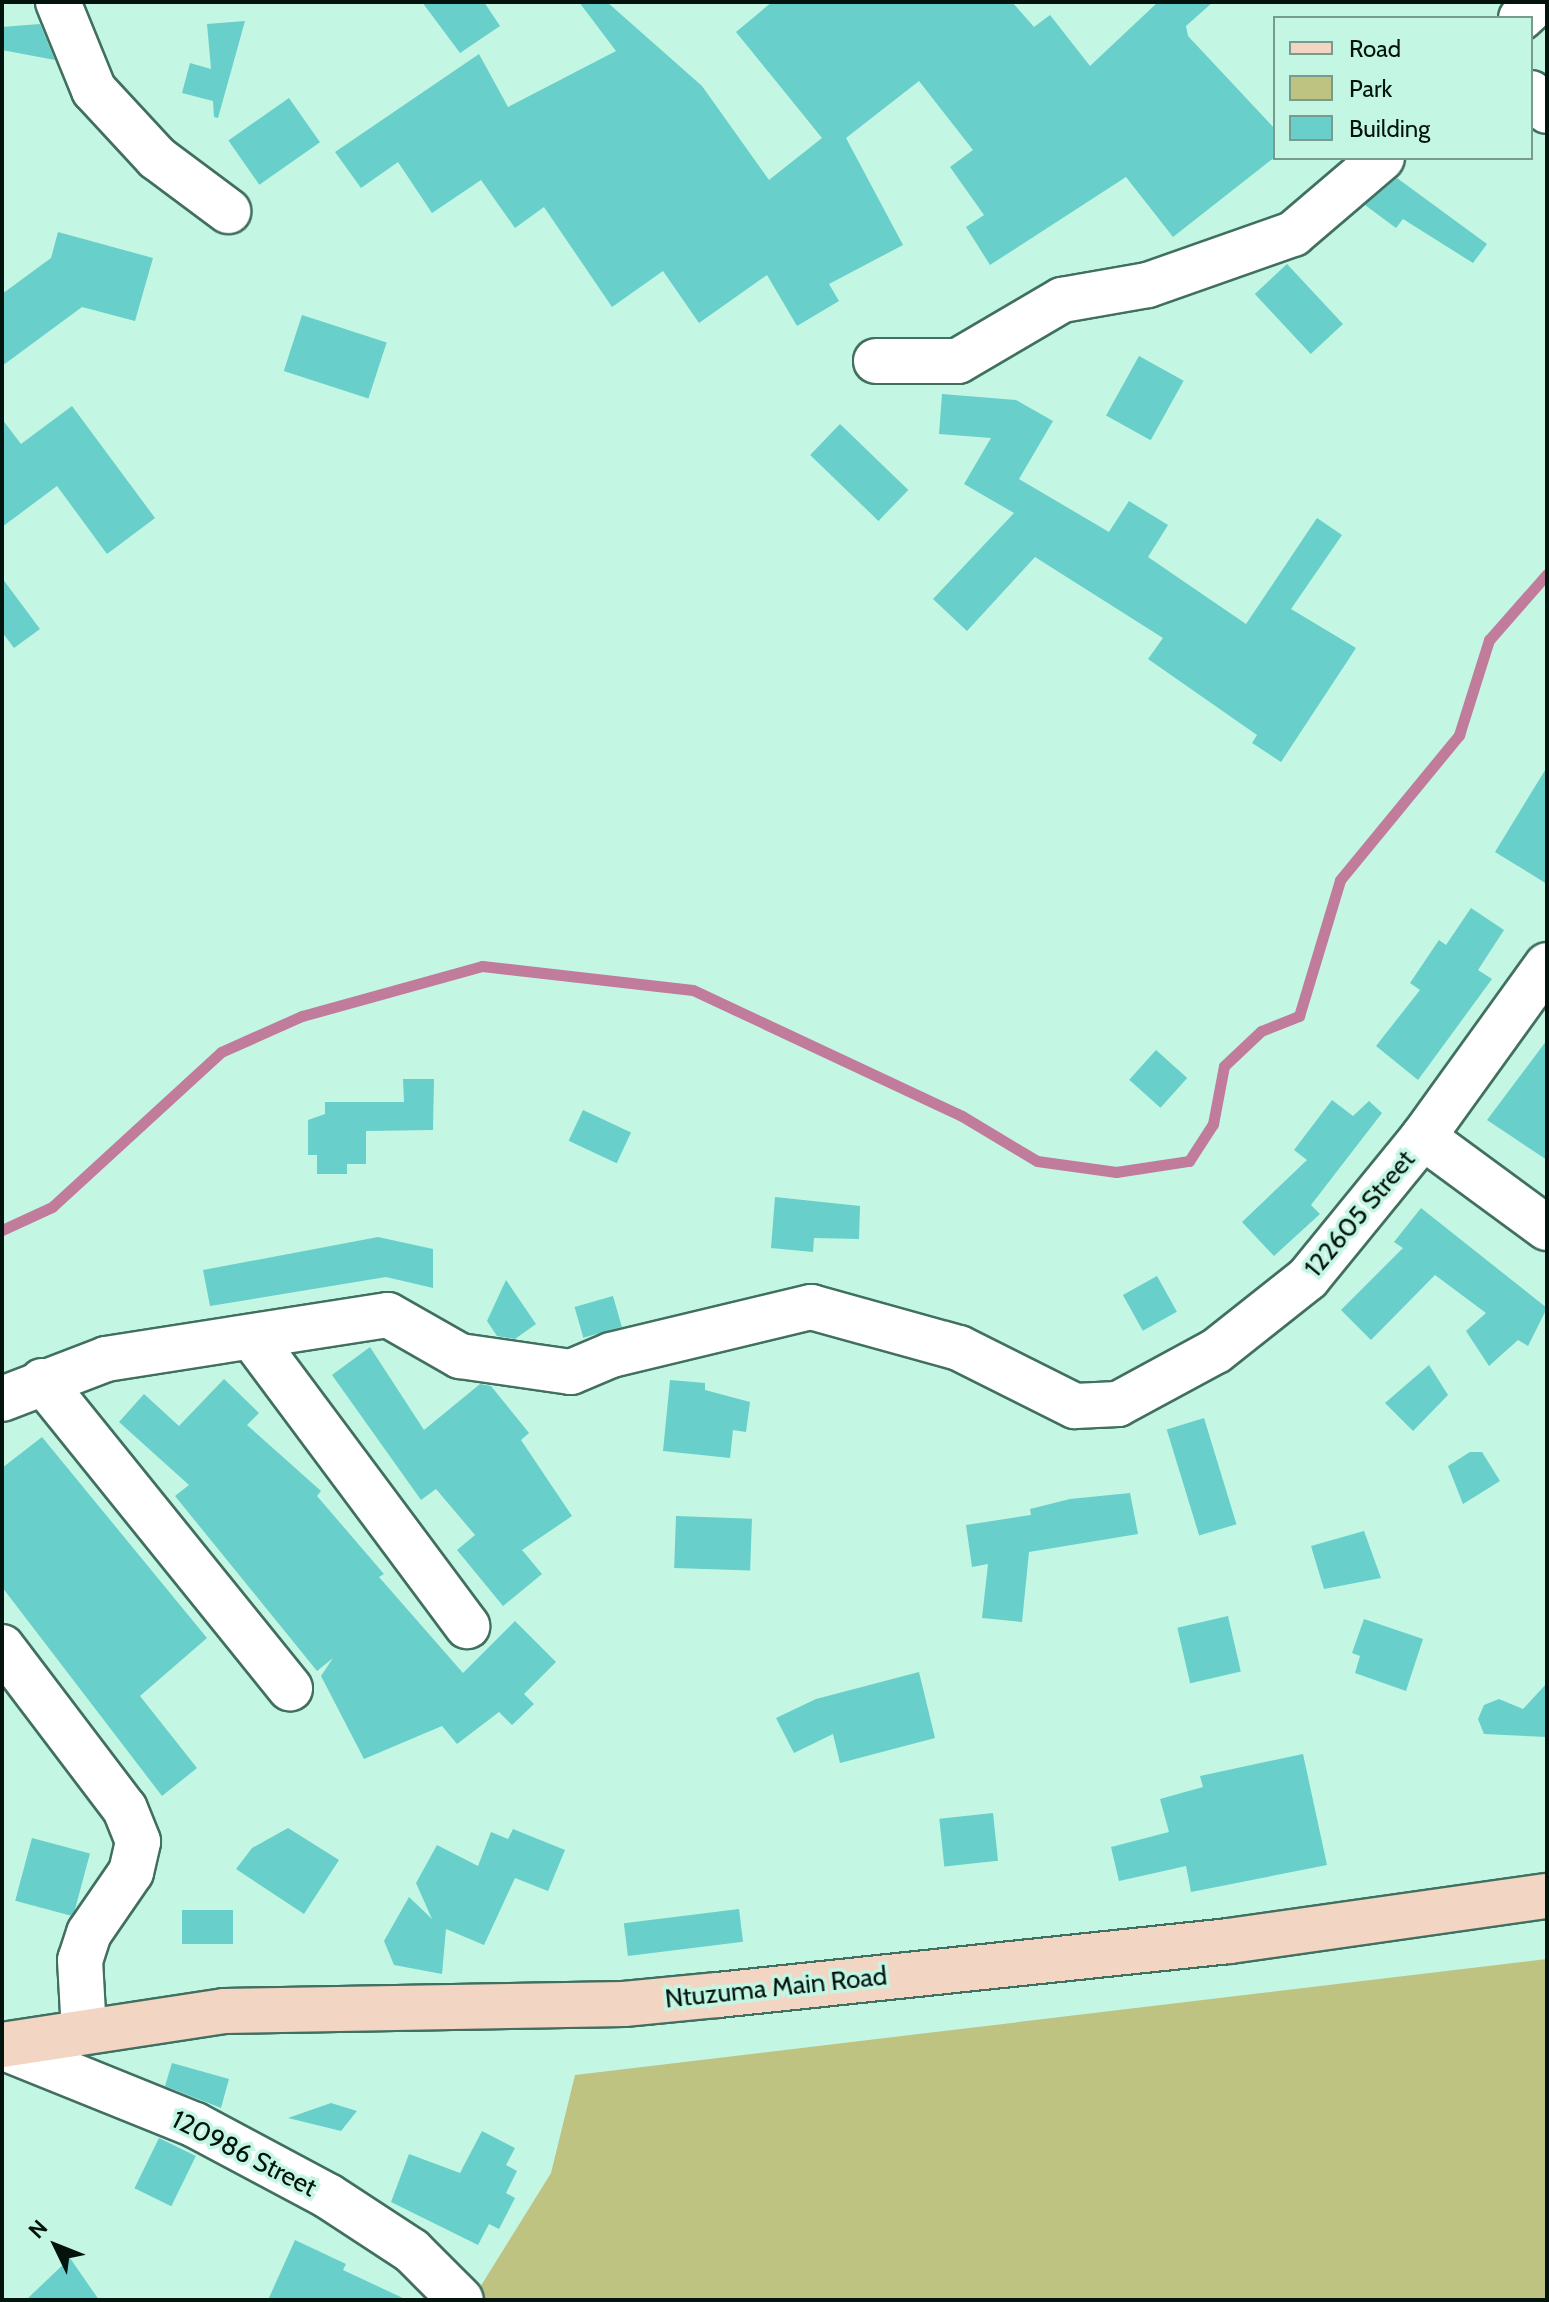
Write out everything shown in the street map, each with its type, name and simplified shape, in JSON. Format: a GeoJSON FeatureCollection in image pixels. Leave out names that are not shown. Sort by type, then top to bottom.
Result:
{"type":"FeatureCollection","features":[{"type":"Feature","properties":{"kind":"main road","name":"Ntuzuma Main Road"},"geometry":{"type":"LineString","coordinates":[[2,2046],[224,2011],[718,1995],[1229,1941],[1547,1896]]}},
{"type":"Feature","properties":{"kind":"street"},"geometry":{"type":"LineString","coordinates":[[58,2],[94,90],[157,158],[228,211]]}},
{"type":"Feature","properties":{"kind":"street"},"geometry":{"type":"LineString","coordinates":[[1523,16],[1538,2]]}},
{"type":"Feature","properties":{"kind":"street"},"geometry":{"type":"LineString","coordinates":[[1533,95],[1547,111]]}},
{"type":"Feature","properties":{"kind":"street"},"geometry":{"type":"LineString","coordinates":[[876,361],[958,361],[1062,300],[1148,285],[1293,234],[1380,160]]}},
{"type":"Feature","properties":{"kind":"street","name":"122605 Street"},"geometry":{"type":"LineString","coordinates":[[2,1399],[42,1381],[152,1350],[254,1340],[388,1315],[438,1337],[460,1356],[508,1369],[571,1372],[592,1369],[611,1355],[811,1307],[959,1348],[1075,1406],[1118,1404],[1159,1387],[1283,1303],[1423,1137],[1547,965]]}},
{"type":"Feature","properties":{"kind":"street"},"geometry":{"type":"LineString","coordinates":[[1423,1137],[1547,1228]]}},
{"type":"Feature","properties":{"kind":"street"},"geometry":{"type":"LineString","coordinates":[[254,1340],[467,1626]]}},
{"type":"Feature","properties":{"kind":"street"},"geometry":{"type":"LineString","coordinates":[[42,1381],[290,1688]]}},
{"type":"Feature","properties":{"kind":"street"},"geometry":{"type":"LineString","coordinates":[[2,1647],[125,1809],[138,1842],[131,1872],[89,1933],[80,1960],[84,2032]]}},
{"type":"Feature","properties":{"kind":"street","name":"120986 Street"},"geometry":{"type":"LineString","coordinates":[[2,2046],[195,2125],[328,2196],[412,2251],[461,2300]]}},
{"type":"Feature","properties":{"kind":"green space"},"geometry":{"type":"Polygon","coordinates":[[[1547,1959],[1547,2300],[472,2300],[551,2173],[575,2075],[1547,1959]]]}},
{"type":"Feature","properties":{"kind":"building"},"geometry":{"type":"Polygon","coordinates":[[[422,2],[484,2],[500,26],[460,53],[422,2]]]}},
{"type":"Feature","properties":{"kind":"building"},"geometry":{"type":"Polygon","coordinates":[[[579,2],[607,2],[702,86],[769,180],[822,138],[736,32],[772,2],[1012,2],[1034,27],[1050,15],[1090,66],[1158,2],[1213,2],[1186,26],[1188,36],[1273,127],[1273,159],[1173,237],[1126,177],[990,265],[966,227],[984,215],[950,167],[973,150],[919,81],[846,138],[903,245],[829,284],[839,301],[797,326],[767,275],[699,323],[663,271],[612,307],[544,207],[515,228],[481,180],[432,213],[398,162],[361,188],[335,152],[479,54],[508,107],[616,51],[579,2]]]}},
{"type":"Feature","properties":{"kind":"building"},"geometry":{"type":"Polygon","coordinates":[[[245,21],[218,118],[214,117],[213,101],[182,93],[190,63],[211,69],[207,24],[245,21]]]}},
{"type":"Feature","properties":{"kind":"building"},"geometry":{"type":"Polygon","coordinates":[[[40,24],[55,60],[2,50],[2,27],[40,24]]]}},
{"type":"Feature","properties":{"kind":"building"},"geometry":{"type":"Polygon","coordinates":[[[289,98],[320,142],[259,185],[228,140],[289,98]]]}},
{"type":"Feature","properties":{"kind":"building"},"geometry":{"type":"Polygon","coordinates":[[[1397,178],[1487,244],[1473,263],[1403,219],[1396,228],[1365,205],[1397,178]]]}},
{"type":"Feature","properties":{"kind":"building"},"geometry":{"type":"Polygon","coordinates":[[[58,232],[153,258],[135,321],[82,307],[2,366],[2,294],[51,258],[58,232]]]}},
{"type":"Feature","properties":{"kind":"building"},"geometry":{"type":"Polygon","coordinates":[[[1287,264],[1343,324],[1311,354],[1255,294],[1287,264]]]}},
{"type":"Feature","properties":{"kind":"building"},"geometry":{"type":"Polygon","coordinates":[[[302,315],[387,343],[368,399],[284,371],[302,315]]]}},
{"type":"Feature","properties":{"kind":"building"},"geometry":{"type":"Polygon","coordinates":[[[1139,356],[1184,381],[1151,440],[1106,415],[1139,356]]]}},
{"type":"Feature","properties":{"kind":"building"},"geometry":{"type":"Polygon","coordinates":[[[942,394],[1016,400],[1053,421],[1019,479],[1109,532],[1129,501],[1168,525],[1148,557],[1246,624],[1317,518],[1342,535],[1291,609],[1356,648],[1281,762],[1252,743],[1257,735],[1148,659],[1163,638],[1035,557],[967,631],[933,599],[1014,513],[964,484],[991,438],[939,434],[942,394]]]}},
{"type":"Feature","properties":{"kind":"building"},"geometry":{"type":"Polygon","coordinates":[[[72,406],[155,518],[107,554],[57,486],[2,527],[2,419],[21,444],[72,406]]]}},
{"type":"Feature","properties":{"kind":"building"},"geometry":{"type":"Polygon","coordinates":[[[840,424],[908,490],[878,521],[810,455],[840,424]]]}},
{"type":"Feature","properties":{"kind":"building"},"geometry":{"type":"Polygon","coordinates":[[[2,578],[40,629],[14,648],[2,632],[2,578]]]}},
{"type":"Feature","properties":{"kind":"building"},"geometry":{"type":"Polygon","coordinates":[[[1547,767],[1547,884],[1495,852],[1547,767]]]}},
{"type":"Feature","properties":{"kind":"building"},"geometry":{"type":"Polygon","coordinates":[[[1471,908],[1504,930],[1478,970],[1492,979],[1418,1080],[1376,1046],[1420,990],[1410,983],[1439,940],[1446,945],[1471,908]]]}},
{"type":"Feature","properties":{"kind":"building"},"geometry":{"type":"Polygon","coordinates":[[[1547,1040],[1547,1160],[1487,1120],[1547,1040]]]}},
{"type":"Feature","properties":{"kind":"building"},"geometry":{"type":"Polygon","coordinates":[[[1156,1050],[1187,1078],[1160,1108],[1129,1080],[1156,1050]]]}},
{"type":"Feature","properties":{"kind":"building"},"geometry":{"type":"Polygon","coordinates":[[[403,1079],[434,1079],[433,1130],[366,1131],[366,1164],[347,1164],[347,1174],[317,1174],[317,1155],[308,1155],[308,1120],[325,1114],[325,1102],[404,1102],[403,1079]]]}},
{"type":"Feature","properties":{"kind":"building"},"geometry":{"type":"Polygon","coordinates":[[[1332,1100],[1353,1116],[1369,1101],[1382,1113],[1311,1205],[1320,1214],[1274,1256],[1242,1222],[1307,1160],[1294,1150],[1332,1100]]]}},
{"type":"Feature","properties":{"kind":"building"},"geometry":{"type":"Polygon","coordinates":[[[583,1110],[631,1132],[617,1163],[569,1141],[583,1110]]]}},
{"type":"Feature","properties":{"kind":"building"},"geometry":{"type":"Polygon","coordinates":[[[775,1197],[860,1206],[859,1239],[814,1238],[813,1252],[771,1248],[775,1197]]]}},
{"type":"Feature","properties":{"kind":"building"},"geometry":{"type":"Polygon","coordinates":[[[1421,1208],[1547,1308],[1528,1346],[1518,1340],[1489,1366],[1466,1331],[1486,1313],[1435,1275],[1371,1340],[1341,1310],[1403,1248],[1394,1242],[1421,1208]]]}},
{"type":"Feature","properties":{"kind":"building"},"geometry":{"type":"Polygon","coordinates":[[[378,1237],[433,1249],[433,1288],[386,1277],[210,1306],[203,1270],[378,1237]]]}},
{"type":"Feature","properties":{"kind":"building"},"geometry":{"type":"Polygon","coordinates":[[[1157,1276],[1177,1312],[1143,1331],[1123,1295],[1157,1276]]]}},
{"type":"Feature","properties":{"kind":"building"},"geometry":{"type":"Polygon","coordinates":[[[506,1280],[536,1324],[515,1339],[497,1336],[487,1321],[506,1280]]]}},
{"type":"Feature","properties":{"kind":"building"},"geometry":{"type":"Polygon","coordinates":[[[613,1296],[622,1327],[583,1338],[575,1307],[613,1296]]]}},
{"type":"Feature","properties":{"kind":"building"},"geometry":{"type":"Polygon","coordinates":[[[370,1347],[424,1430],[480,1384],[491,1386],[529,1433],[521,1440],[572,1516],[522,1550],[542,1574],[503,1606],[457,1550],[475,1535],[436,1489],[421,1500],[332,1375],[370,1347]]]}},
{"type":"Feature","properties":{"kind":"building"},"geometry":{"type":"Polygon","coordinates":[[[1429,1365],[1448,1395],[1413,1431],[1385,1403],[1429,1365]]]}},
{"type":"Feature","properties":{"kind":"building"},"geometry":{"type":"Polygon","coordinates":[[[224,1379],[259,1413],[247,1425],[321,1491],[317,1496],[384,1574],[379,1577],[463,1673],[515,1621],[556,1662],[524,1694],[534,1704],[512,1725],[499,1712],[457,1744],[442,1726],[364,1759],[321,1676],[333,1658],[317,1671],[175,1496],[189,1485],[119,1422],[144,1394],[179,1426],[224,1379]]]}},
{"type":"Feature","properties":{"kind":"building"},"geometry":{"type":"Polygon","coordinates":[[[670,1380],[705,1383],[705,1390],[750,1402],[746,1432],[733,1430],[730,1458],[663,1451],[670,1380]]]}},
{"type":"Feature","properties":{"kind":"building"},"geometry":{"type":"Polygon","coordinates":[[[1204,1418],[1236,1524],[1199,1536],[1167,1429],[1204,1418]]]}},
{"type":"Feature","properties":{"kind":"building"},"geometry":{"type":"Polygon","coordinates":[[[42,1437],[207,1638],[140,1696],[197,1768],[162,1796],[2,1587],[2,1468],[42,1437]]]}},
{"type":"Feature","properties":{"kind":"building"},"geometry":{"type":"Polygon","coordinates":[[[1470,1452],[1482,1452],[1500,1481],[1463,1504],[1448,1466],[1470,1452]]]}},
{"type":"Feature","properties":{"kind":"building"},"geometry":{"type":"Polygon","coordinates":[[[1130,1493],[1138,1534],[1029,1552],[1022,1622],[982,1618],[988,1564],[972,1567],[966,1525],[1031,1515],[1030,1509],[1070,1499],[1130,1493]]]}},
{"type":"Feature","properties":{"kind":"building"},"geometry":{"type":"Polygon","coordinates":[[[676,1516],[752,1519],[750,1571],[674,1568],[676,1516]]]}},
{"type":"Feature","properties":{"kind":"building"},"geometry":{"type":"Polygon","coordinates":[[[1364,1531],[1381,1578],[1324,1589],[1311,1546],[1364,1531]]]}},
{"type":"Feature","properties":{"kind":"building"},"geometry":{"type":"Polygon","coordinates":[[[1228,1616],[1241,1672],[1190,1683],[1177,1628],[1228,1616]]]}},
{"type":"Feature","properties":{"kind":"building"},"geometry":{"type":"Polygon","coordinates":[[[1364,1619],[1423,1639],[1406,1691],[1355,1673],[1360,1656],[1352,1653],[1364,1619]]]}},
{"type":"Feature","properties":{"kind":"building"},"geometry":{"type":"Polygon","coordinates":[[[919,1672],[935,1738],[840,1763],[833,1734],[794,1753],[776,1718],[816,1699],[919,1672]]]}},
{"type":"Feature","properties":{"kind":"building"},"geometry":{"type":"Polygon","coordinates":[[[1547,1683],[1547,1737],[1484,1734],[1478,1719],[1484,1705],[1499,1699],[1523,1709],[1547,1683]]]}},
{"type":"Feature","properties":{"kind":"building"},"geometry":{"type":"Polygon","coordinates":[[[1303,1754],[1327,1865],[1191,1892],[1186,1866],[1119,1881],[1111,1847],[1169,1832],[1160,1799],[1203,1787],[1200,1776],[1303,1754]]]}},
{"type":"Feature","properties":{"kind":"building"},"geometry":{"type":"Polygon","coordinates":[[[993,1813],[998,1861],[944,1866],[939,1819],[993,1813]]]}},
{"type":"Feature","properties":{"kind":"building"},"geometry":{"type":"Polygon","coordinates":[[[288,1828],[339,1860],[304,1914],[236,1869],[252,1848],[288,1828]]]}},
{"type":"Feature","properties":{"kind":"building"},"geometry":{"type":"Polygon","coordinates":[[[513,1829],[565,1850],[548,1891],[515,1878],[484,1945],[446,1929],[442,1974],[394,1965],[384,1941],[409,1897],[432,1919],[416,1883],[437,1845],[478,1866],[491,1832],[508,1839],[513,1829]]]}},
{"type":"Feature","properties":{"kind":"building"},"geometry":{"type":"Polygon","coordinates":[[[32,1838],[90,1854],[73,1916],[15,1901],[32,1838]]]}},
{"type":"Feature","properties":{"kind":"building"},"geometry":{"type":"Polygon","coordinates":[[[739,1909],[743,1942],[628,1956],[624,1923],[739,1909]]]}},
{"type":"Feature","properties":{"kind":"building"},"geometry":{"type":"Polygon","coordinates":[[[182,1910],[233,1910],[233,1944],[182,1944],[182,1910]]]}},
{"type":"Feature","properties":{"kind":"building"},"geometry":{"type":"Polygon","coordinates":[[[172,2063],[229,2079],[221,2108],[165,2086],[172,2063]]]}},
{"type":"Feature","properties":{"kind":"building"},"geometry":{"type":"Polygon","coordinates":[[[331,2103],[357,2111],[341,2131],[288,2118],[331,2103]]]}},
{"type":"Feature","properties":{"kind":"building"},"geometry":{"type":"Polygon","coordinates":[[[482,2131],[515,2148],[506,2165],[517,2171],[506,2193],[515,2198],[499,2229],[489,2224],[478,2245],[391,2202],[409,2154],[460,2173],[482,2131]]]}},
{"type":"Feature","properties":{"kind":"building"},"geometry":{"type":"Polygon","coordinates":[[[159,2138],[196,2156],[171,2206],[134,2188],[159,2138]]]}},
{"type":"Feature","properties":{"kind":"building"},"geometry":{"type":"Polygon","coordinates":[[[295,2240],[346,2264],[343,2270],[407,2300],[268,2300],[295,2240]]]}},
{"type":"Feature","properties":{"kind":"building"},"geometry":{"type":"Polygon","coordinates":[[[70,2258],[99,2300],[26,2300],[70,2258]]]}},
{"type":"Feature","properties":{"kind":"waterway"},"geometry":{"type":"LineString","coordinates":[[2,1230],[52,1207],[221,1052],[302,1016],[482,966],[693,990],[962,1116],[1037,1161],[1116,1172],[1189,1161],[1213,1124],[1224,1066],[1261,1031],[1299,1016],[1340,880],[1459,735],[1489,640],[1547,574]]}}]}
